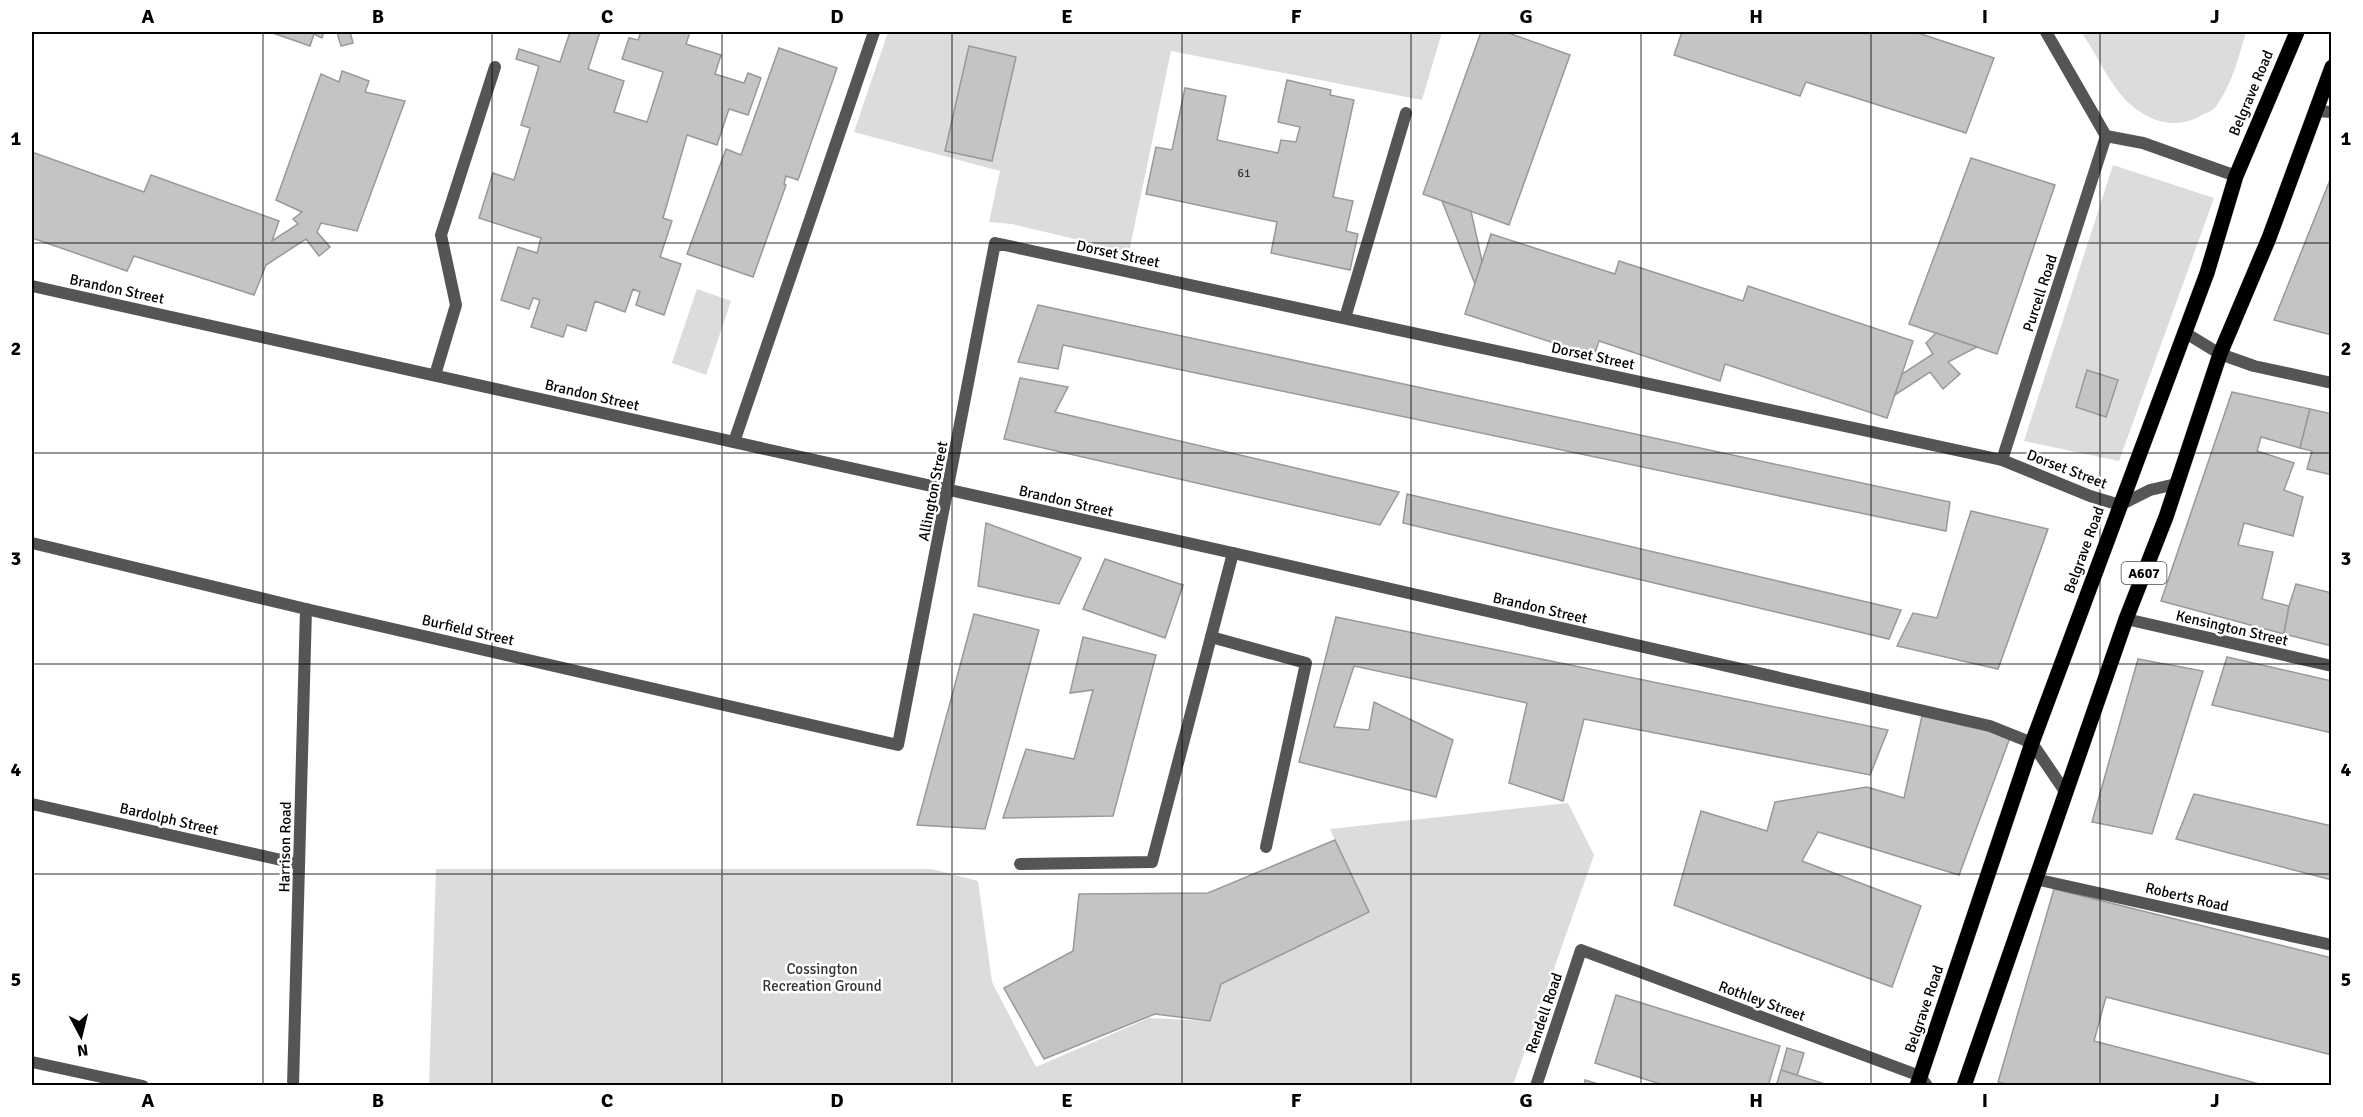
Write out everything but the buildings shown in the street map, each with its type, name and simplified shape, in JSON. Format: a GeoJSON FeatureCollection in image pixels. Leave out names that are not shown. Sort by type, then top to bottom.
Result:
{"type":"FeatureCollection","features":[{"type":"Feature","properties":{"kind":"main road","name":"Belgrave Road"},"geometry":{"type":"LineString","coordinates":[[1921,1082],[2032,743],[2207,273],[2236,176],[2297,32]]}},
{"type":"Feature","properties":{"kind":"main road","name":"A607"},"geometry":{"type":"LineString","coordinates":[[1964,1086],[2126,619],[2166,517],[2220,354],[2324,112],[2331,67]]}},
{"type":"Feature","properties":{"kind":"street"},"geometry":{"type":"LineString","coordinates":[[734,442],[874,32]]}},
{"type":"Feature","properties":{"kind":"street"},"geometry":{"type":"LineString","coordinates":[[2046,32],[2106,136],[2143,143],[2236,176]]}},
{"type":"Feature","properties":{"kind":"street"},"geometry":{"type":"LineString","coordinates":[[435,375],[456,305],[441,235],[495,67]]}},
{"type":"Feature","properties":{"kind":"street"},"geometry":{"type":"LineString","coordinates":[[1345,318],[1406,113]]}},
{"type":"Feature","properties":{"kind":"street","name":"Purcell Road"},"geometry":{"type":"LineString","coordinates":[[2002,460],[2106,136]]}},
{"type":"Feature","properties":{"kind":"street","name":"Dorset Street"},"geometry":{"type":"LineString","coordinates":[[995,243],[2002,460],[2090,496],[2120,505],[2150,490],[2176,484]]}},
{"type":"Feature","properties":{"kind":"street","name":"Allington Street"},"geometry":{"type":"LineString","coordinates":[[898,745],[995,243]]}},
{"type":"Feature","properties":{"kind":"street","name":"Brandon Street"},"geometry":{"type":"LineString","coordinates":[[32,286],[1233,553],[1990,726],[2032,743]]}},
{"type":"Feature","properties":{"kind":"street"},"geometry":{"type":"LineString","coordinates":[[2184,332],[2220,354],[2254,366],[2331,383]]}},
{"type":"Feature","properties":{"kind":"street","name":"Burfield Street"},"geometry":{"type":"LineString","coordinates":[[32,543],[306,609],[898,745]]}},
{"type":"Feature","properties":{"kind":"street"},"geometry":{"type":"LineString","coordinates":[[1020,864],[1152,862],[1233,553]]}},
{"type":"Feature","properties":{"kind":"street","name":"Harrison Road"},"geometry":{"type":"LineString","coordinates":[[293,1086],[306,609]]}},
{"type":"Feature","properties":{"kind":"street","name":"Kensington Street"},"geometry":{"type":"LineString","coordinates":[[2126,619],[2331,666]]}},
{"type":"Feature","properties":{"kind":"street"},"geometry":{"type":"LineString","coordinates":[[1211,637],[1306,663],[1266,847]]}},
{"type":"Feature","properties":{"kind":"street"},"geometry":{"type":"LineString","coordinates":[[2032,743],[2066,793]]}},
{"type":"Feature","properties":{"kind":"street","name":"Bardolph Street"},"geometry":{"type":"LineString","coordinates":[[32,804],[299,864]]}},
{"type":"Feature","properties":{"kind":"street","name":"Roberts Road"},"geometry":{"type":"LineString","coordinates":[[2035,879],[2331,945]]}},
{"type":"Feature","properties":{"kind":"street","name":"Rothley Street"},"geometry":{"type":"LineString","coordinates":[[1581,950],[1921,1082]]}},
{"type":"Feature","properties":{"kind":"street","name":"Rendell Road"},"geometry":{"type":"LineString","coordinates":[[1536,1086],[1581,950]]}},
{"type":"Feature","properties":{"kind":"street"},"geometry":{"type":"LineString","coordinates":[[32,1062],[143,1086]]}},
{"type":"Feature","properties":{"kind":"green space"},"geometry":{"type":"Polygon","coordinates":[[[888,32],[1442,32],[1422,100],[1171,51],[1129,252],[1012,224],[989,222],[1000,171],[854,132],[888,32]]]}},
{"type":"Feature","properties":{"kind":"green space"},"geometry":{"type":"Polygon","coordinates":[[[2081,32],[2246,32],[2231,79],[2216,107],[2193,120],[2174,123],[2155,120],[2130,104],[2115,88],[2081,32]]]}},
{"type":"Feature","properties":{"kind":"green space"},"geometry":{"type":"Polygon","coordinates":[[[2113,165],[2214,198],[2119,461],[2024,441],[2113,165]]]}},
{"type":"Feature","properties":{"kind":"green space"},"geometry":{"type":"Polygon","coordinates":[[[697,289],[731,301],[706,375],[672,363],[697,289]]]}},
{"type":"Feature","properties":{"kind":"green space","name":"Cossington Recreation Ground"},"geometry":{"type":"Polygon","coordinates":[[[1568,803],[1594,855],[1513,1085],[429,1086],[436,869],[932,869],[978,881],[992,982],[1036,1067],[1149,1018],[1209,1021],[1221,984],[1368,912],[1330,829],[1568,803]]]}}]}
